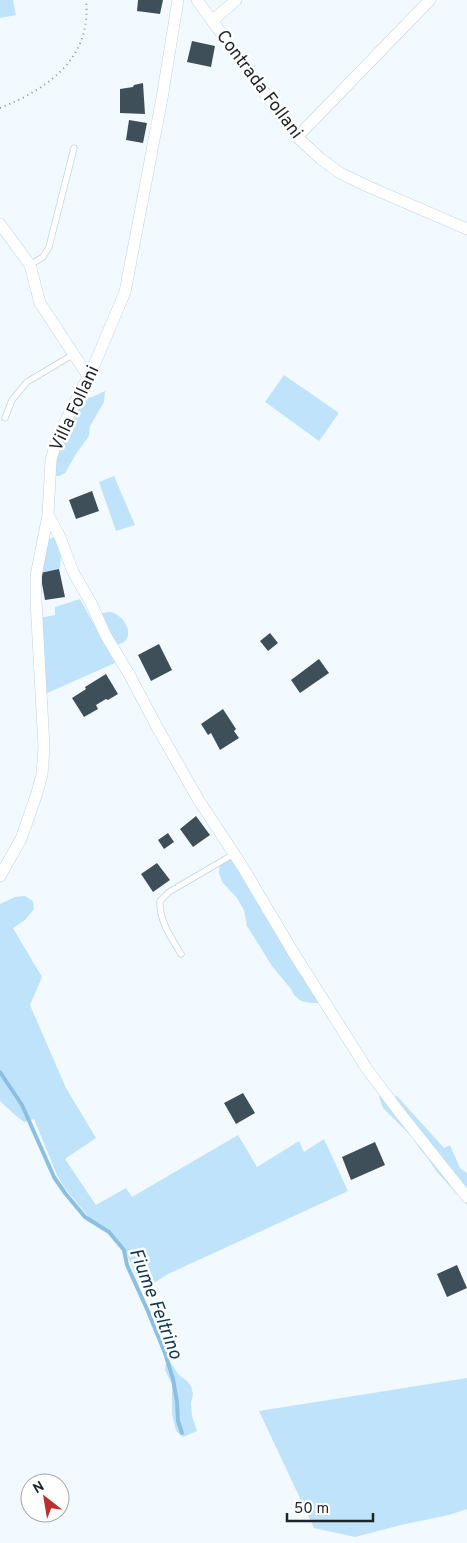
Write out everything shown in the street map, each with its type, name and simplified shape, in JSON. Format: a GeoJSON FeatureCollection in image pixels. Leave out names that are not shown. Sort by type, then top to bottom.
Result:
{"type":"FeatureCollection","features":[{"type":"Feature","properties":{"kind":"street","name":"Villa Follani"},"geometry":{"type":"LineString","coordinates":[[0,876],[21,839],[42,775],[44,747],[36,576],[48,515],[51,460],[58,436],[95,363],[125,292],[162,98],[178,0]]}},
{"type":"Feature","properties":{"kind":"street","name":"Contrada Follani"},"geometry":{"type":"LineString","coordinates":[[197,0],[297,137],[322,160],[340,173],[367,186],[467,229]]}},
{"type":"Feature","properties":{"kind":"street","name":"Contrada Follani"},"geometry":{"type":"LineString","coordinates":[[212,21],[236,0]]}},
{"type":"Feature","properties":{"kind":"street"},"geometry":{"type":"LineString","coordinates":[[297,137],[430,0]]}},
{"type":"Feature","properties":{"kind":"street"},"geometry":{"type":"LineString","coordinates":[[0,224],[30,265],[40,303],[88,376]]}},
{"type":"Feature","properties":{"kind":"street"},"geometry":{"type":"LineString","coordinates":[[48,515],[60,537],[73,572],[90,601],[106,636],[198,799],[367,1069],[467,1197]]}},
{"type":"Feature","properties":{"kind":"lane"},"geometry":{"type":"LineString","coordinates":[[30,265],[43,257],[49,247],[74,148]]}},
{"type":"Feature","properties":{"kind":"lane"},"geometry":{"type":"LineString","coordinates":[[5,418],[12,400],[27,382],[74,354]]}},
{"type":"Feature","properties":{"kind":"lane"},"geometry":{"type":"LineString","coordinates":[[181,954],[164,926],[160,901],[169,892],[234,854]]}},
{"type":"Feature","properties":{"kind":"path"},"geometry":{"type":"LineString","coordinates":[[0,108],[23,99],[50,82],[75,55],[85,33],[86,0]]}},
{"type":"Feature","properties":{"kind":"shaded area"},"geometry":{"type":"Polygon","coordinates":[[[0,0],[13,0],[16,15],[0,18],[0,0]]]}},
{"type":"Feature","properties":{"kind":"shaded area"},"geometry":{"type":"Polygon","coordinates":[[[284,375],[339,413],[319,441],[265,402],[284,375]]]}},
{"type":"Feature","properties":{"kind":"shaded area"},"geometry":{"type":"Polygon","coordinates":[[[105,391],[104,402],[90,426],[89,436],[65,473],[54,476],[54,466],[59,446],[81,399],[92,397],[105,391]]]}},
{"type":"Feature","properties":{"kind":"shaded area"},"geometry":{"type":"Polygon","coordinates":[[[114,476],[135,525],[116,531],[99,482],[114,476]]]}},
{"type":"Feature","properties":{"kind":"shaded area"},"geometry":{"type":"Polygon","coordinates":[[[56,537],[61,554],[60,567],[59,569],[40,573],[46,541],[56,537]]]}},
{"type":"Feature","properties":{"kind":"shaded area"},"geometry":{"type":"Polygon","coordinates":[[[80,599],[115,663],[45,694],[39,618],[55,615],[55,607],[80,599]]]}},
{"type":"Feature","properties":{"kind":"shaded area"},"geometry":{"type":"Polygon","coordinates":[[[110,612],[121,618],[127,628],[127,638],[117,645],[99,615],[110,612]]]}},
{"type":"Feature","properties":{"kind":"shaded area"},"geometry":{"type":"Polygon","coordinates":[[[231,857],[323,1003],[301,1001],[294,995],[272,966],[247,926],[244,910],[237,898],[222,882],[219,873],[220,864],[231,857]]]}},
{"type":"Feature","properties":{"kind":"shaded area"},"geometry":{"type":"Polygon","coordinates":[[[25,896],[33,901],[34,909],[25,920],[13,928],[42,977],[30,1005],[66,1088],[96,1138],[65,1159],[96,1205],[126,1188],[132,1197],[238,1135],[257,1167],[299,1141],[304,1152],[324,1139],[348,1191],[166,1275],[144,1290],[138,1281],[124,1247],[107,1228],[90,1219],[64,1187],[57,1175],[34,1119],[24,1122],[0,1101],[0,904],[15,897],[25,896]]]}},
{"type":"Feature","properties":{"kind":"shaded area"},"geometry":{"type":"Polygon","coordinates":[[[389,1090],[394,1097],[397,1096],[444,1148],[450,1145],[460,1168],[467,1173],[467,1205],[437,1172],[412,1137],[383,1108],[379,1097],[389,1090]]]}},
{"type":"Feature","properties":{"kind":"shaded area"},"geometry":{"type":"Polygon","coordinates":[[[168,1359],[179,1375],[191,1386],[193,1394],[191,1403],[192,1416],[197,1431],[183,1437],[176,1431],[172,1414],[172,1384],[165,1370],[168,1359]]]}},
{"type":"Feature","properties":{"kind":"shaded area"},"geometry":{"type":"Polygon","coordinates":[[[467,1378],[467,1509],[355,1537],[314,1528],[259,1411],[467,1378]]]}},
{"type":"Feature","properties":{"kind":"building"},"geometry":{"type":"Polygon","coordinates":[[[138,0],[163,0],[160,14],[137,11],[138,0]]]}},
{"type":"Feature","properties":{"kind":"building"},"geometry":{"type":"Polygon","coordinates":[[[192,41],[215,46],[211,67],[187,62],[192,41]]]}},
{"type":"Feature","properties":{"kind":"building"},"geometry":{"type":"Polygon","coordinates":[[[143,83],[145,114],[120,113],[120,89],[143,83]]]}},
{"type":"Feature","properties":{"kind":"building"},"geometry":{"type":"Polygon","coordinates":[[[129,120],[147,123],[143,143],[126,140],[129,120]]]}},
{"type":"Feature","properties":{"kind":"building"},"geometry":{"type":"Polygon","coordinates":[[[92,491],[99,511],[76,519],[69,500],[92,491]]]}},
{"type":"Feature","properties":{"kind":"building"},"geometry":{"type":"Polygon","coordinates":[[[59,569],[65,597],[45,600],[40,573],[59,569]]]}},
{"type":"Feature","properties":{"kind":"building"},"geometry":{"type":"Polygon","coordinates":[[[270,633],[278,643],[268,651],[260,641],[270,633]]]}},
{"type":"Feature","properties":{"kind":"building"},"geometry":{"type":"Polygon","coordinates":[[[159,644],[172,670],[151,681],[138,655],[159,644]]]}},
{"type":"Feature","properties":{"kind":"building"},"geometry":{"type":"Polygon","coordinates":[[[319,659],[329,673],[300,693],[291,680],[319,659]]]}},
{"type":"Feature","properties":{"kind":"building"},"geometry":{"type":"Polygon","coordinates":[[[106,674],[118,694],[96,705],[98,709],[84,717],[72,698],[106,674]]]}},
{"type":"Feature","properties":{"kind":"building"},"geometry":{"type":"Polygon","coordinates":[[[223,709],[236,729],[234,731],[239,738],[220,750],[211,733],[208,735],[201,724],[223,709]]]}},
{"type":"Feature","properties":{"kind":"building"},"geometry":{"type":"Polygon","coordinates":[[[196,816],[210,835],[193,847],[180,829],[196,816]]]}},
{"type":"Feature","properties":{"kind":"building"},"geometry":{"type":"Polygon","coordinates":[[[168,833],[174,842],[164,849],[158,840],[168,833]]]}},
{"type":"Feature","properties":{"kind":"building"},"geometry":{"type":"Polygon","coordinates":[[[157,863],[170,880],[153,892],[141,874],[157,863]]]}},
{"type":"Feature","properties":{"kind":"building"},"geometry":{"type":"Polygon","coordinates":[[[243,1093],[255,1113],[236,1124],[224,1103],[243,1093]]]}},
{"type":"Feature","properties":{"kind":"building"},"geometry":{"type":"Polygon","coordinates":[[[375,1142],[385,1165],[351,1180],[342,1157],[375,1142]]]}},
{"type":"Feature","properties":{"kind":"building"},"geometry":{"type":"Polygon","coordinates":[[[457,1265],[467,1288],[447,1297],[437,1274],[457,1265]]]}},
{"type":"Feature","properties":{"kind":"waterway","name":"Fiume Feltrino"},"geometry":{"type":"LineString","coordinates":[[0,1072],[22,1105],[54,1177],[65,1193],[85,1217],[109,1232],[124,1250],[127,1265],[165,1353],[173,1379],[178,1421],[182,1433]]}}]}
